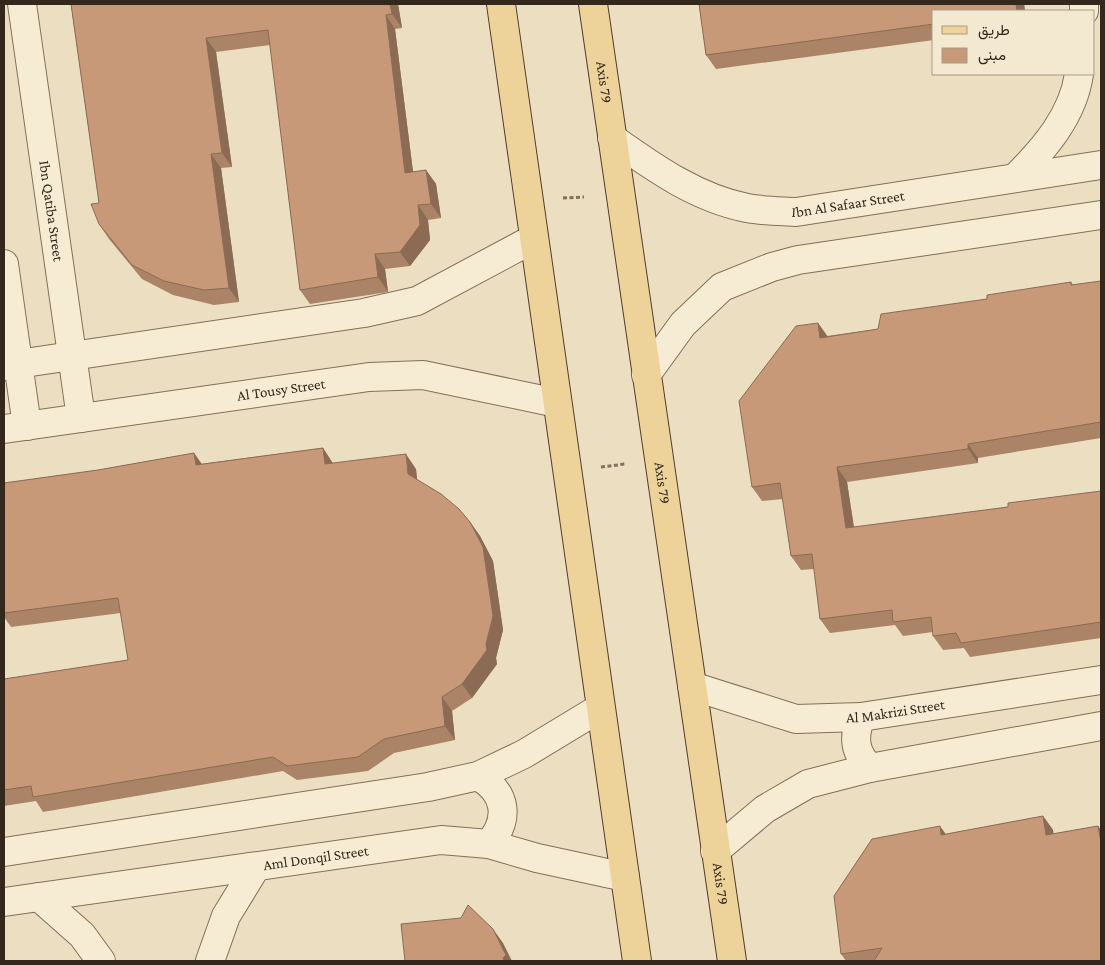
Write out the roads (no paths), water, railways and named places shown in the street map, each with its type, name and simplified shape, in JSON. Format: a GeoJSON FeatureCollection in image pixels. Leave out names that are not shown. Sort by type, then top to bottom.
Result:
{"type":"FeatureCollection","features":[{"type":"Feature","properties":{"kind":"main road"},"geometry":{"type":"LineString","coordinates":[[502,4],[533,239],[637,961]]}},
{"type":"Feature","properties":{"kind":"main road","name":"Axis 79"},"geometry":{"type":"LineString","coordinates":[[593,4],[732,961]]}},
{"type":"Feature","properties":{"kind":"street","name":"Ibn Qatiba Street"},"geometry":{"type":"LineString","coordinates":[[22,4],[81,418]]}},
{"type":"Feature","properties":{"kind":"street"},"geometry":{"type":"LineString","coordinates":[[1015,178],[1042,150],[1063,118],[1079,75]]}},
{"type":"Feature","properties":{"kind":"street","name":"Ibn Al Safaar Street"},"geometry":{"type":"LineString","coordinates":[[612,138],[657,170],[700,194],[747,208],[796,212],[1101,165]]}},
{"type":"Feature","properties":{"kind":"street"},"geometry":{"type":"LineString","coordinates":[[646,375],[683,324],[722,287],[772,267],[798,260],[1101,215]]}},
{"type":"Feature","properties":{"kind":"street"},"geometry":{"type":"LineString","coordinates":[[11,365],[364,313],[417,301],[533,239]]}},
{"type":"Feature","properties":{"kind":"street"},"geometry":{"type":"LineString","coordinates":[[4,264],[15,427]]}},
{"type":"Feature","properties":{"kind":"street","name":"Al Tousy Street"},"geometry":{"type":"LineString","coordinates":[[15,427],[387,376],[423,375],[557,403]]}},
{"type":"Feature","properties":{"kind":"street","name":"Al Makrizi Street"},"geometry":{"type":"LineString","coordinates":[[692,686],[796,719],[861,717],[1101,680]]}},
{"type":"Feature","properties":{"kind":"street"},"geometry":{"type":"LineString","coordinates":[[4,852],[428,787],[478,776],[524,754],[600,708]]}},
{"type":"Feature","properties":{"kind":"street"},"geometry":{"type":"LineString","coordinates":[[861,717],[856,730],[855,745],[860,758],[870,768]]}},
{"type":"Feature","properties":{"kind":"street"},"geometry":{"type":"LineString","coordinates":[[715,851],[765,809],[808,784],[870,768],[1101,726]]}},
{"type":"Feature","properties":{"kind":"street"},"geometry":{"type":"LineString","coordinates":[[478,776],[490,783],[498,794],[503,807],[503,821],[498,833],[489,844]]}},
{"type":"Feature","properties":{"kind":"street","name":"Aml Donqil Street"},"geometry":{"type":"LineString","coordinates":[[4,902],[441,840],[489,844],[537,858],[625,877]]}},
{"type":"Feature","properties":{"kind":"street"},"geometry":{"type":"LineString","coordinates":[[210,961],[226,916],[256,867]]}},
{"type":"Feature","properties":{"kind":"street"},"geometry":{"type":"LineString","coordinates":[[39,897],[82,935],[101,961]]}}]}
